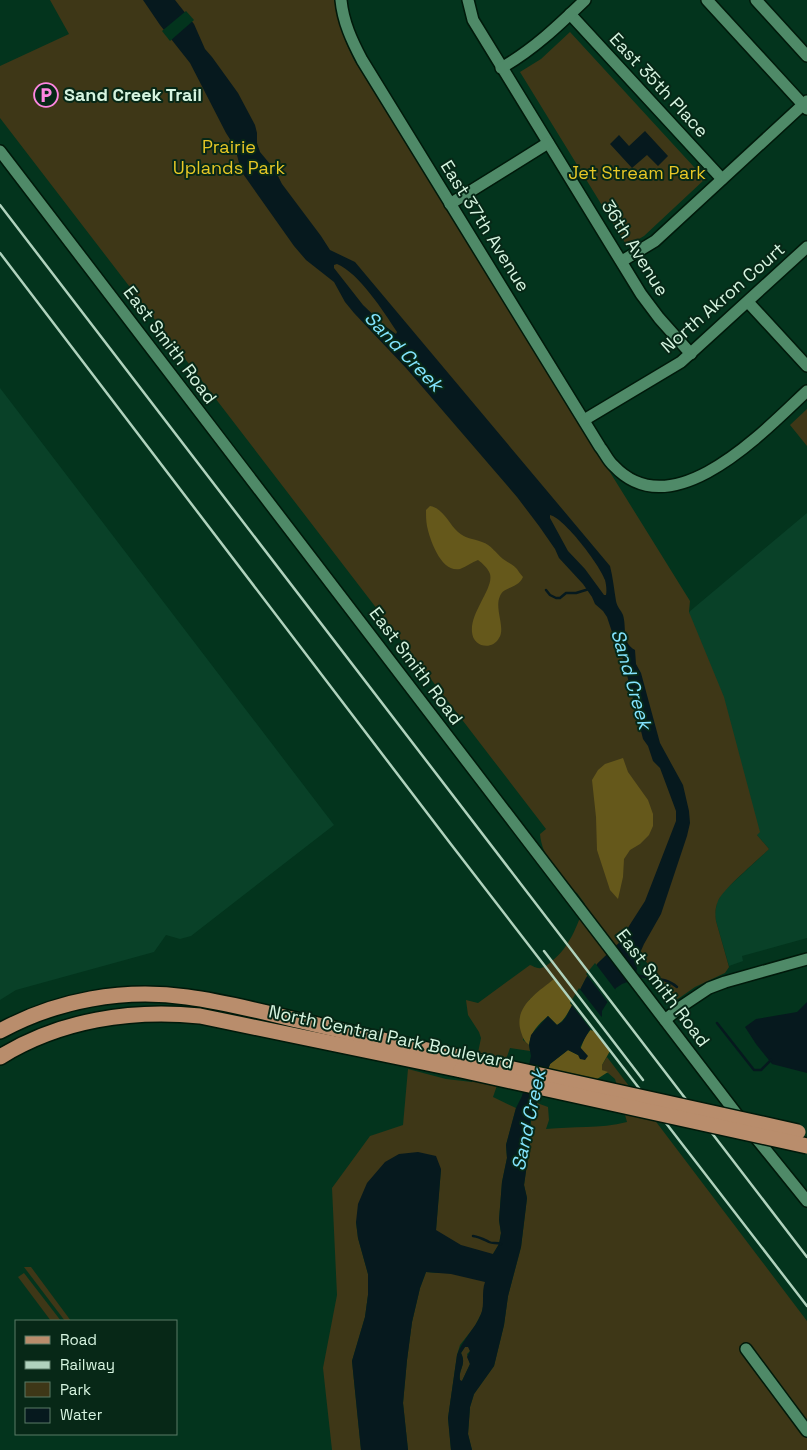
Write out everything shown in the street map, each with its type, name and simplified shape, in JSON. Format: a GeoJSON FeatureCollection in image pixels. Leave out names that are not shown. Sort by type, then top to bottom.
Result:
{"type":"FeatureCollection","features":[{"type":"Feature","properties":{"kind":"main road","name":"North Central Park Boulevard"},"geometry":{"type":"LineString","coordinates":[[0,1031],[16,1022],[40,1013],[82,1001],[125,994],[170,995],[216,1002],[462,1064],[807,1146]]}},
{"type":"Feature","properties":{"kind":"main road","name":"North Central Park Boulevard"},"geometry":{"type":"LineString","coordinates":[[0,1057],[36,1038],[80,1023],[142,1014],[200,1016],[462,1064],[803,1133]]}},
{"type":"Feature","properties":{"kind":"street","name":"East 37th Avenue"},"geometry":{"type":"LineString","coordinates":[[341,0],[342,13],[350,38],[362,60],[613,466],[635,481],[651,486],[685,483],[708,472],[734,455],[807,391]]}},
{"type":"Feature","properties":{"kind":"street","name":"36th Avenue"},"geometry":{"type":"LineString","coordinates":[[468,0],[473,20],[622,262],[653,310],[691,354]]}},
{"type":"Feature","properties":{"kind":"street"},"geometry":{"type":"LineString","coordinates":[[502,68],[521,57],[539,43],[585,0]]}},
{"type":"Feature","properties":{"kind":"street"},"geometry":{"type":"LineString","coordinates":[[622,262],[655,241],[806,105],[707,0]]}},
{"type":"Feature","properties":{"kind":"street"},"geometry":{"type":"LineString","coordinates":[[756,0],[807,56]]}},
{"type":"Feature","properties":{"kind":"street","name":"East 35th Place"},"geometry":{"type":"LineString","coordinates":[[570,14],[722,179]]}},
{"type":"Feature","properties":{"kind":"street"},"geometry":{"type":"LineString","coordinates":[[450,204],[548,143]]}},
{"type":"Feature","properties":{"kind":"street","name":"East Smith Road"},"geometry":{"type":"LineString","coordinates":[[0,151],[736,1114],[807,1201]]}},
{"type":"Feature","properties":{"kind":"street","name":"North Akron Court"},"geometry":{"type":"LineString","coordinates":[[584,420],[681,362],[807,247]]}},
{"type":"Feature","properties":{"kind":"street"},"geometry":{"type":"LineString","coordinates":[[748,302],[807,366]]}},
{"type":"Feature","properties":{"kind":"street"},"geometry":{"type":"LineString","coordinates":[[665,1020],[709,988],[807,959]]}},
{"type":"Feature","properties":{"kind":"street"},"geometry":{"type":"LineString","coordinates":[[746,1349],[807,1431]]}},
{"type":"Feature","properties":{"kind":"shaded area"},"geometry":{"type":"Polygon","coordinates":[[[0,388],[334,825],[191,936],[180,939],[166,935],[154,952],[16,990],[0,1000],[0,388]]]}},
{"type":"Feature","properties":{"kind":"shaded area"},"geometry":{"type":"Polygon","coordinates":[[[430,506],[439,510],[461,534],[488,545],[523,577],[518,584],[505,590],[500,596],[498,607],[501,634],[492,645],[483,646],[479,644],[473,637],[472,632],[472,624],[489,586],[490,574],[478,560],[460,569],[453,569],[442,561],[434,547],[427,526],[426,510],[430,506]]]}},
{"type":"Feature","properties":{"kind":"shaded area"},"geometry":{"type":"Polygon","coordinates":[[[807,513],[807,938],[742,956],[743,961],[729,966],[716,921],[717,902],[723,892],[769,849],[757,835],[689,612],[807,513]]]}},
{"type":"Feature","properties":{"kind":"shaded area"},"geometry":{"type":"Polygon","coordinates":[[[623,758],[628,772],[648,800],[653,814],[653,826],[649,835],[630,850],[624,859],[623,877],[618,899],[610,890],[597,850],[592,780],[598,770],[605,764],[623,758]]]}},
{"type":"Feature","properties":{"kind":"shaded area"},"geometry":{"type":"Polygon","coordinates":[[[554,979],[573,1004],[557,1025],[548,1016],[544,1019],[533,1032],[529,1045],[521,1032],[520,1015],[528,1001],[554,979]]]}},
{"type":"Feature","properties":{"kind":"shaded area"},"geometry":{"type":"Polygon","coordinates":[[[592,1028],[610,1051],[602,1065],[602,1070],[608,1072],[591,1083],[547,1072],[550,1064],[568,1050],[578,1055],[585,1037],[592,1028]]]}},
{"type":"Feature","properties":{"kind":"green space","name":"Prairie Uplands Park"},"geometry":{"type":"Polygon","coordinates":[[[50,0],[336,0],[342,31],[354,60],[690,601],[689,612],[724,697],[760,832],[757,835],[769,849],[727,889],[717,904],[716,921],[729,967],[725,973],[695,987],[675,1001],[625,933],[619,943],[598,963],[586,978],[573,1004],[554,980],[529,1000],[523,1040],[529,1045],[530,1051],[510,1048],[493,1097],[516,1108],[506,1145],[507,1158],[502,1182],[499,1244],[493,1254],[482,1312],[475,1326],[460,1345],[457,1355],[448,1418],[451,1450],[408,1450],[403,1403],[412,1322],[420,1288],[426,1272],[438,1273],[436,1230],[441,1169],[356,1222],[358,1238],[368,1274],[365,1317],[352,1361],[361,1450],[332,1450],[323,1368],[337,1295],[332,1188],[370,1136],[403,1125],[408,1069],[446,1079],[472,1082],[481,1038],[468,1015],[466,1000],[478,1003],[530,965],[541,968],[551,962],[568,943],[585,904],[548,858],[541,843],[540,834],[546,829],[0,118],[0,66],[69,34],[50,0]]]}},
{"type":"Feature","properties":{"kind":"green space","name":"Jet Stream Park"},"geometry":{"type":"Polygon","coordinates":[[[570,32],[705,179],[644,236],[627,246],[520,72],[541,59],[570,32]]]}},
{"type":"Feature","properties":{"kind":"green space"},"geometry":{"type":"Polygon","coordinates":[[[807,409],[807,446],[790,425],[807,409]]]}},
{"type":"Feature","properties":{"kind":"green space"},"geometry":{"type":"Polygon","coordinates":[[[607,1057],[807,1321],[807,1450],[472,1450],[468,1434],[470,1407],[474,1394],[494,1366],[504,1325],[508,1296],[521,1247],[527,1198],[524,1185],[533,1113],[537,1103],[548,1107],[549,1120],[546,1129],[627,1122],[615,1079],[602,1070],[602,1065],[607,1057]]]}},
{"type":"Feature","properties":{"kind":"green space"},"geometry":{"type":"Polygon","coordinates":[[[24,1267],[31,1267],[70,1320],[64,1320],[24,1267]]]}},
{"type":"Feature","properties":{"kind":"green space"},"geometry":{"type":"Polygon","coordinates":[[[24,1273],[60,1320],[50,1320],[18,1277],[24,1273]]]}},
{"type":"Feature","properties":{"kind":"green space"},"geometry":{"type":"Polygon","coordinates":[[[465,1347],[469,1347],[470,1351],[467,1354],[470,1364],[462,1381],[460,1381],[463,1364],[461,1353],[465,1347]]]}},
{"type":"Feature","properties":{"kind":"water","name":"Sand Creek"},"geometry":{"type":"Polygon","coordinates":[[[143,0],[175,0],[194,24],[205,49],[238,93],[255,125],[260,152],[275,170],[282,184],[330,250],[355,262],[610,566],[617,603],[623,615],[626,639],[635,650],[636,664],[641,673],[660,743],[683,785],[689,811],[690,823],[687,836],[661,914],[635,964],[637,968],[635,979],[616,988],[602,1011],[602,1016],[589,1031],[580,1047],[588,1056],[585,1060],[580,1059],[578,1055],[568,1050],[550,1064],[530,1123],[532,1129],[524,1185],[527,1198],[521,1247],[508,1296],[504,1325],[494,1366],[474,1394],[470,1407],[468,1434],[472,1450],[451,1450],[448,1418],[457,1355],[481,1314],[485,1282],[451,1274],[426,1272],[412,1322],[407,1360],[403,1403],[408,1450],[361,1450],[352,1361],[365,1317],[368,1274],[358,1238],[356,1222],[358,1204],[367,1183],[385,1162],[399,1154],[418,1152],[436,1156],[441,1169],[436,1230],[461,1245],[493,1254],[499,1244],[501,1233],[499,1220],[502,1182],[507,1158],[506,1145],[516,1108],[522,1096],[531,1056],[529,1045],[531,1035],[548,1016],[557,1025],[562,1022],[586,978],[598,963],[619,943],[645,901],[676,821],[676,811],[660,768],[653,761],[648,746],[643,739],[623,659],[607,617],[595,604],[583,584],[559,558],[555,549],[517,497],[406,368],[354,313],[345,302],[334,282],[306,260],[294,246],[241,171],[235,147],[190,63],[143,0]],[[337,264],[334,265],[334,268],[363,305],[396,334],[397,332],[385,314],[362,284],[337,264]],[[550,515],[568,551],[585,569],[604,595],[606,595],[605,580],[589,554],[564,524],[550,515]],[[465,1347],[461,1353],[463,1364],[460,1380],[462,1381],[470,1364],[467,1357],[470,1351],[468,1347],[465,1347]]]}},
{"type":"Feature","properties":{"kind":"water"},"geometry":{"type":"Polygon","coordinates":[[[645,131],[668,156],[658,166],[647,155],[632,168],[610,144],[619,135],[629,146],[645,131]]]}},
{"type":"Feature","properties":{"kind":"water"},"geometry":{"type":"Polygon","coordinates":[[[807,1002],[807,1073],[772,1064],[745,1027],[756,1019],[797,1012],[807,1002]]]}},
{"type":"Feature","properties":{"kind":"pier"},"geometry":{"type":"Polygon","coordinates":[[[186,11],[194,20],[170,41],[162,31],[186,11]]]}},
{"type":"Feature","properties":{"kind":"pier"},"geometry":{"type":"Polygon","coordinates":[[[595,963],[617,992],[609,1004],[586,974],[595,963]]]}},
{"type":"Feature","properties":{"kind":"pier"},"geometry":{"type":"Polygon","coordinates":[[[579,988],[603,1019],[592,1031],[570,1003],[579,988]]]}},
{"type":"Feature","properties":{"kind":"waterway"},"geometry":{"type":"LineString","coordinates":[[546,590],[550,595],[560,598],[566,593],[576,593],[589,589]]}},
{"type":"Feature","properties":{"kind":"waterway"},"geometry":{"type":"LineString","coordinates":[[636,975],[668,981],[677,987]]}},
{"type":"Feature","properties":{"kind":"waterway"},"geometry":{"type":"LineString","coordinates":[[717,1023],[754,1070],[761,1070],[771,1060]]}},
{"type":"Feature","properties":{"kind":"waterway"},"geometry":{"type":"LineString","coordinates":[[473,1236],[490,1243],[501,1244]]}},
{"type":"Feature","properties":{"kind":"railway"},"geometry":{"type":"LineString","coordinates":[[0,205],[807,1257]]}},
{"type":"Feature","properties":{"kind":"railway"},"geometry":{"type":"LineString","coordinates":[[0,253],[450,843],[807,1306]]}},
{"type":"Feature","properties":{"kind":"railway"},"geometry":{"type":"LineString","coordinates":[[544,951],[643,1080]]}},
{"type":"Feature","properties":{"kind":"place","name":"Sand Creek Trail"},"geometry":{"type":"Point","coordinates":[46,95]}}]}
